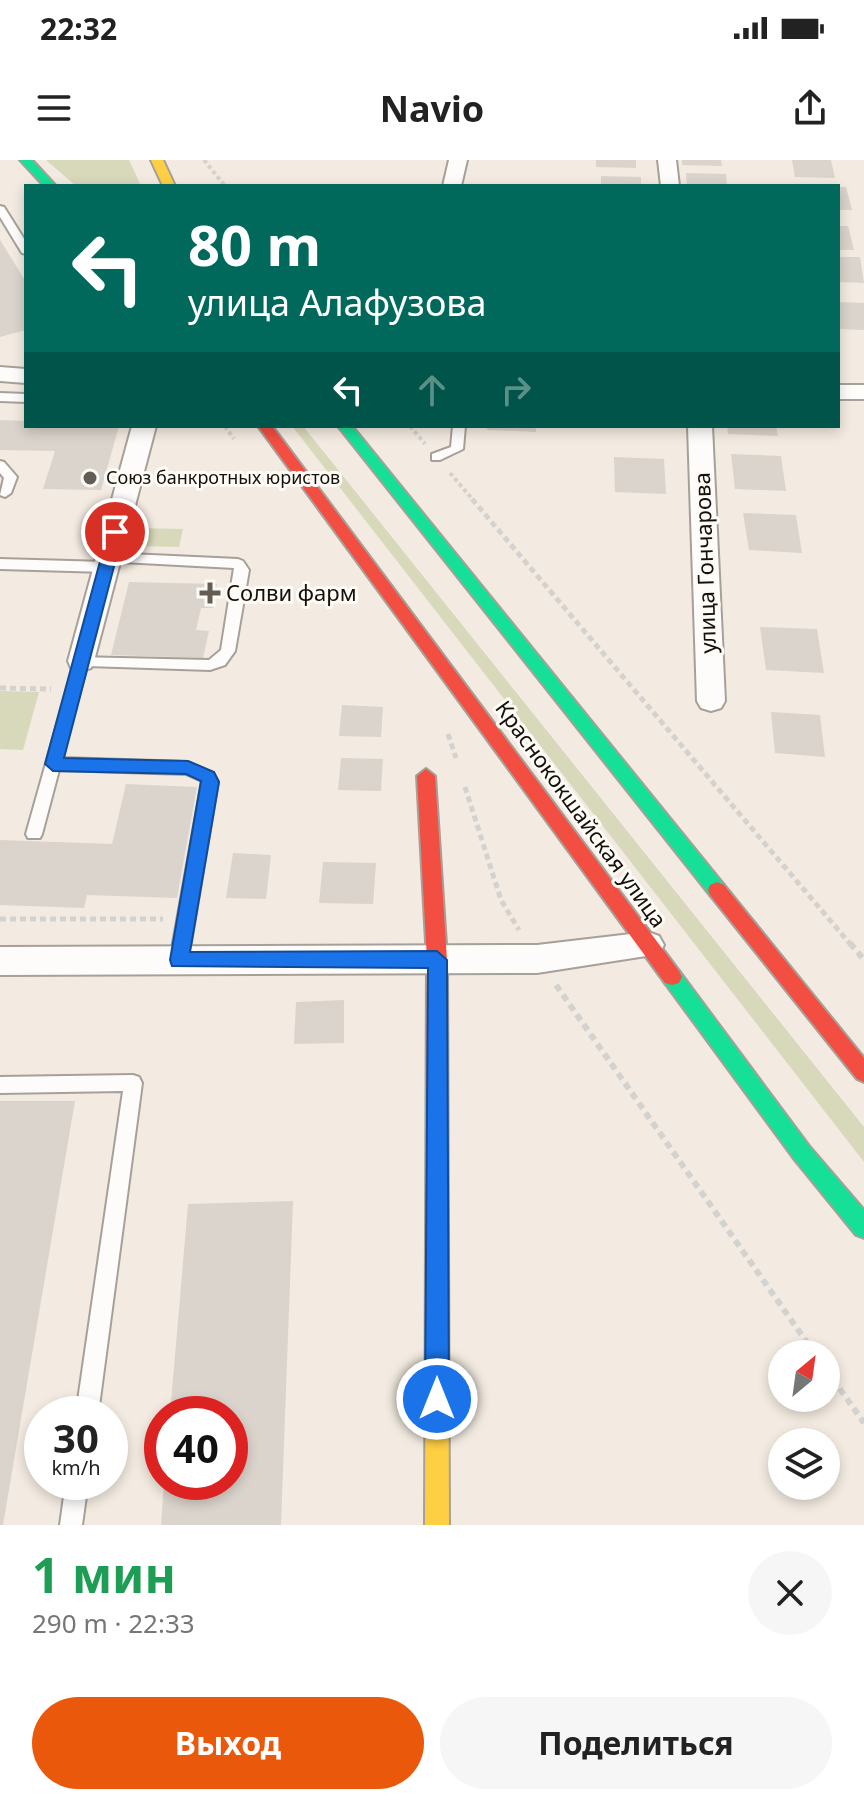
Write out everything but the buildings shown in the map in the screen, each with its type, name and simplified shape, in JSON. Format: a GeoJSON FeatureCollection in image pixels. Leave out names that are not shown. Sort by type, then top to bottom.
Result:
{"type":"FeatureCollection","features":[{"type":"Feature","properties":{"kind":"main road"},"geometry":{"type":"LineString","coordinates":[[26,160],[48,184]]}},
{"type":"Feature","properties":{"kind":"main road"},"geometry":{"type":"LineString","coordinates":[[157,160],[168,184]]}},
{"type":"Feature","properties":{"kind":"main road","name":"Краснококшайская улица"},"geometry":{"type":"LineString","coordinates":[[266,428],[802,1153],[864,1227]]}},
{"type":"Feature","properties":{"kind":"main road"},"geometry":{"type":"LineString","coordinates":[[347,428],[864,1073]]}},
{"type":"Feature","properties":{"kind":"main road"},"geometry":{"type":"LineString","coordinates":[[426,776],[437,960],[437,1525]]}},
{"type":"Feature","properties":{"kind":"street"},"geometry":{"type":"LineString","coordinates":[[452,184],[458,160]]}},
{"type":"Feature","properties":{"kind":"street"},"geometry":{"type":"LineString","coordinates":[[667,160],[670,184]]}},
{"type":"Feature","properties":{"kind":"street"},"geometry":{"type":"LineString","coordinates":[[0,374],[24,376]]}},
{"type":"Feature","properties":{"kind":"street"},"geometry":{"type":"LineString","coordinates":[[840,392],[864,392]]}},
{"type":"Feature","properties":{"kind":"street"},"geometry":{"type":"LineString","coordinates":[[81,661],[143,428]]}},
{"type":"Feature","properties":{"kind":"street","name":"улица Гончарова"},"geometry":{"type":"LineString","coordinates":[[700,428],[711,701]]}},
{"type":"Feature","properties":{"kind":"street"},"geometry":{"type":"LineString","coordinates":[[0,961],[537,959],[648,945]]}},
{"type":"Feature","properties":{"kind":"lane"},"geometry":{"type":"LineString","coordinates":[[0,209],[24,248]]}},
{"type":"Feature","properties":{"kind":"lane"},"geometry":{"type":"LineString","coordinates":[[0,397],[24,398]]}},
{"type":"Feature","properties":{"kind":"lane"},"geometry":{"type":"LineString","coordinates":[[436,457],[457,449],[459,428]]}},
{"type":"Feature","properties":{"kind":"lane"},"geometry":{"type":"LineString","coordinates":[[0,465],[11,477],[5,493]]}},
{"type":"Feature","properties":{"kind":"lane"},"geometry":{"type":"LineString","coordinates":[[0,564],[238,564],[242,570],[228,651],[220,661],[210,665],[81,661],[34,834]]}},
{"type":"Feature","properties":{"kind":"lane"},"geometry":{"type":"LineString","coordinates":[[53,764],[188,768],[208,777],[210,782],[179,960]]}},
{"type":"Feature","properties":{"kind":"lane"},"geometry":{"type":"LineString","coordinates":[[0,1085],[133,1083],[90,1396]]}},
{"type":"Feature","properties":{"kind":"lane"},"geometry":{"type":"LineString","coordinates":[[71,1525],[74,1500]]}},
{"type":"Feature","properties":{"kind":"path"},"geometry":{"type":"LineString","coordinates":[[204,160],[223,184]]}},
{"type":"Feature","properties":{"kind":"path"},"geometry":{"type":"LineString","coordinates":[[226,428],[241,448]]}},
{"type":"Feature","properties":{"kind":"path"},"geometry":{"type":"LineString","coordinates":[[412,428],[864,960]]}},
{"type":"Feature","properties":{"kind":"path"},"geometry":{"type":"LineString","coordinates":[[0,688],[73,690]]}},
{"type":"Feature","properties":{"kind":"path"},"geometry":{"type":"LineString","coordinates":[[446,727],[460,770]]}},
{"type":"Feature","properties":{"kind":"path"},"geometry":{"type":"LineString","coordinates":[[464,785],[501,900],[537,959],[805,1340]]}},
{"type":"Feature","properties":{"kind":"path"},"geometry":{"type":"LineString","coordinates":[[0,919],[186,919]]}},
{"type":"Feature","properties":{"kind":"path"},"geometry":{"type":"LineString","coordinates":[[840,1389],[864,1423]]}},
{"type":"Feature","properties":{"kind":"green space"},"geometry":{"type":"Polygon","coordinates":[[[46,160],[129,160],[140,184],[74,184],[46,160]]]}},
{"type":"Feature","properties":{"kind":"green space"},"geometry":{"type":"Polygon","coordinates":[[[294,428],[305,428],[864,1127],[864,1162],[294,428]]]}},
{"type":"Feature","properties":{"kind":"green space"},"geometry":{"type":"Polygon","coordinates":[[[138,528],[183,529],[179,547],[133,546],[138,528]]]}},
{"type":"Feature","properties":{"kind":"green space"},"geometry":{"type":"Polygon","coordinates":[[[0,691],[39,692],[23,750],[0,749],[0,691]]]}},
{"type":"Feature","properties":{"kind":"traffic: fast"},"geometry":{"type":"LineString","coordinates":[[26,160],[48,184]]}},
{"type":"Feature","properties":{"kind":"traffic: fast"},"geometry":{"type":"LineString","coordinates":[[347,428],[717,890]]}},
{"type":"Feature","properties":{"kind":"traffic: fast"},"geometry":{"type":"LineString","coordinates":[[672,977],[802,1153],[864,1227]]}},
{"type":"Feature","properties":{"kind":"traffic: slow"},"geometry":{"type":"LineString","coordinates":[[157,160],[168,184]]}},
{"type":"Feature","properties":{"kind":"traffic: slow"},"geometry":{"type":"LineString","coordinates":[[437,1231],[437,1525]]}},
{"type":"Feature","properties":{"kind":"traffic: jam"},"geometry":{"type":"LineString","coordinates":[[266,428],[672,977]]}},
{"type":"Feature","properties":{"kind":"traffic: jam"},"geometry":{"type":"LineString","coordinates":[[426,776],[437,960],[437,1231]]}},
{"type":"Feature","properties":{"kind":"traffic: jam"},"geometry":{"type":"LineString","coordinates":[[717,890],[864,1073]]}},
{"type":"Feature","properties":{"kind":"place","name":"Союз банкротных юристов"},"geometry":{"type":"Point","coordinates":[90,478]}},
{"type":"Feature","properties":{"kind":"place","name":"Солви фарм"},"geometry":{"type":"Point","coordinates":[210,593]}},
{"type":"Feature","properties":{"kind":"route"},"geometry":{"type":"LineString","coordinates":[[115,532],[53,764],[188,768],[200,770],[208,777],[210,782],[179,960],[437,960],[437,1399]]}}]}
